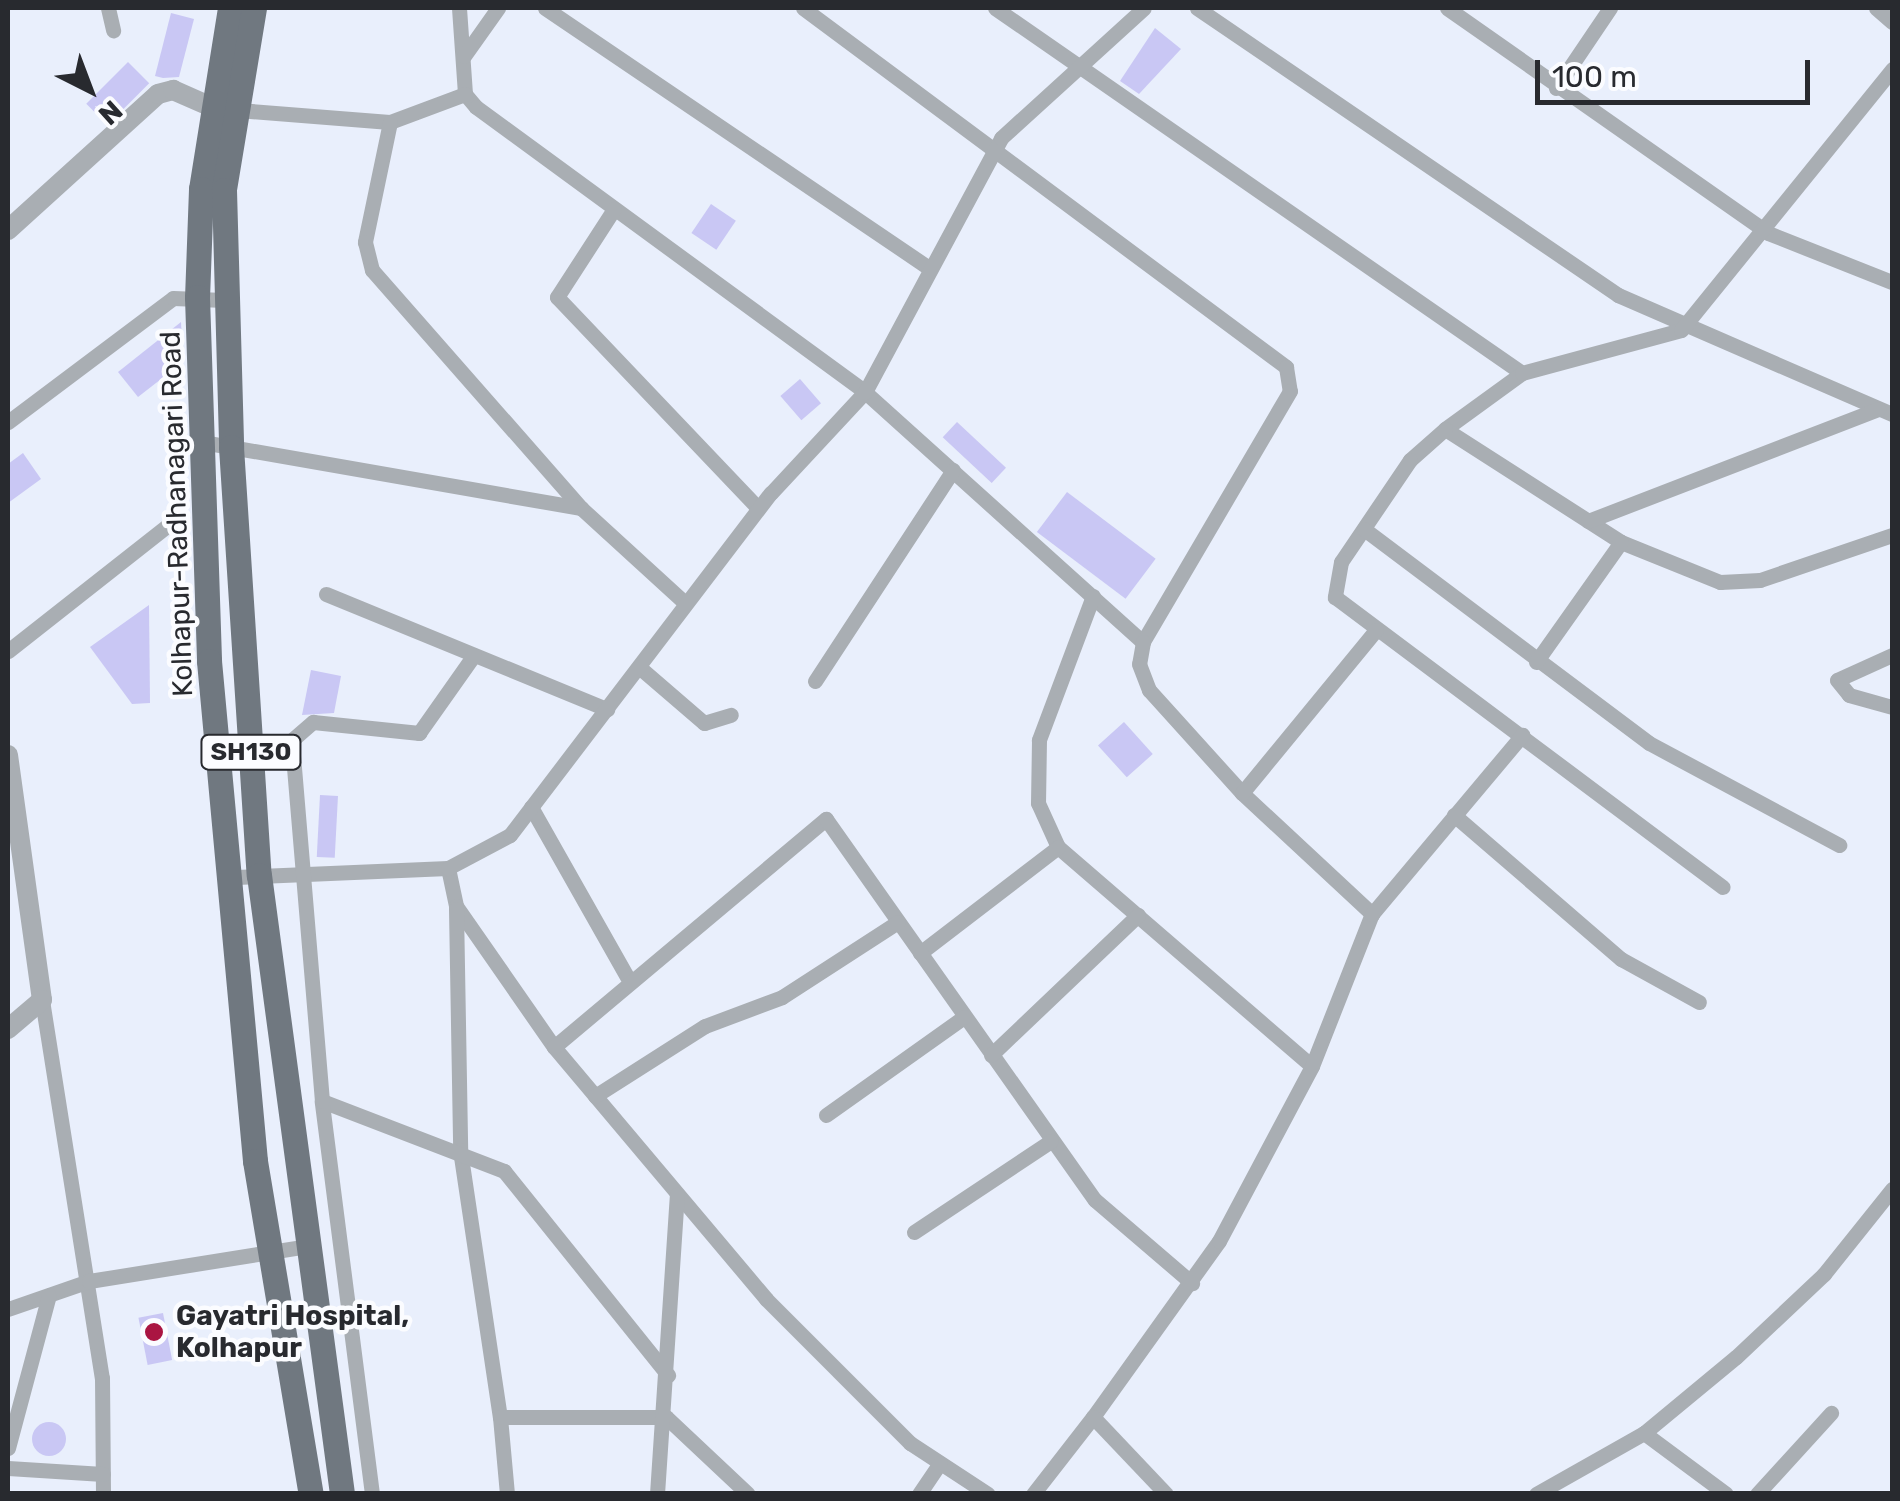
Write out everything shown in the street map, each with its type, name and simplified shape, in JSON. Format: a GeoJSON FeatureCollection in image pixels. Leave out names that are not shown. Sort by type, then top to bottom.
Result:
{"type":"FeatureCollection","features":[{"type":"Feature","properties":{"kind":"main road","name":"Kolhapur-Radhanagari Road"},"geometry":{"type":"LineString","coordinates":[[230,8],[226,109],[197,297],[219,445],[209,661],[247,876],[233,968],[255,1160],[278,1254],[311,1494]]}},
{"type":"Feature","properties":{"kind":"main road","name":"SH130"},"geometry":{"type":"LineString","coordinates":[[254,8],[226,109],[219,445],[247,876],[307,1246],[342,1494]]}},
{"type":"Feature","properties":{"kind":"street"},"geometry":{"type":"LineString","coordinates":[[108,8],[113,30]]}},
{"type":"Feature","properties":{"kind":"street"},"geometry":{"type":"LineString","coordinates":[[459,8],[465,94],[614,209],[865,392],[1142,642]]}},
{"type":"Feature","properties":{"kind":"street"},"geometry":{"type":"LineString","coordinates":[[462,59],[498,8]]}},
{"type":"Feature","properties":{"kind":"street"},"geometry":{"type":"LineString","coordinates":[[545,8],[930,269]]}},
{"type":"Feature","properties":{"kind":"street"},"geometry":{"type":"LineString","coordinates":[[803,8],[1292,378],[1142,642],[1149,690],[1242,792],[1372,914]]}},
{"type":"Feature","properties":{"kind":"street"},"geometry":{"type":"LineString","coordinates":[[996,8],[1072,67],[1522,373]]}},
{"type":"Feature","properties":{"kind":"street"},"geometry":{"type":"LineString","coordinates":[[247,876],[448,868],[499,845],[758,508],[865,392],[992,152],[1072,67],[1144,8]]}},
{"type":"Feature","properties":{"kind":"street"},"geometry":{"type":"LineString","coordinates":[[1197,8],[1682,330],[1885,412]]}},
{"type":"Feature","properties":{"kind":"street"},"geometry":{"type":"LineString","coordinates":[[1447,8],[1556,88],[1768,232],[1892,282]]}},
{"type":"Feature","properties":{"kind":"street"},"geometry":{"type":"LineString","coordinates":[[1556,88],[1610,8]]}},
{"type":"Feature","properties":{"kind":"street"},"geometry":{"type":"LineString","coordinates":[[1876,8],[1892,22]]}},
{"type":"Feature","properties":{"kind":"street"},"geometry":{"type":"LineString","coordinates":[[1722,887],[1376,630],[1331,588],[1410,460],[1522,373],[1682,330],[1768,232],[1892,69]]}},
{"type":"Feature","properties":{"kind":"street"},"geometry":{"type":"LineString","coordinates":[[8,230],[158,94],[172,90],[226,109],[390,122],[465,94]]}},
{"type":"Feature","properties":{"kind":"street"},"geometry":{"type":"LineString","coordinates":[[390,122],[365,242],[372,270],[581,508],[684,602]]}},
{"type":"Feature","properties":{"kind":"street"},"geometry":{"type":"LineString","coordinates":[[614,209],[557,297],[758,508]]}},
{"type":"Feature","properties":{"kind":"street"},"geometry":{"type":"LineString","coordinates":[[8,422],[155,310],[197,297],[224,300]]}},
{"type":"Feature","properties":{"kind":"street"},"geometry":{"type":"LineString","coordinates":[[1588,521],[1885,412]]}},
{"type":"Feature","properties":{"kind":"street"},"geometry":{"type":"LineString","coordinates":[[1446,429],[1622,542],[1720,582],[1760,580],[1892,535]]}},
{"type":"Feature","properties":{"kind":"street"},"geometry":{"type":"LineString","coordinates":[[219,445],[581,508]]}},
{"type":"Feature","properties":{"kind":"street"},"geometry":{"type":"LineString","coordinates":[[815,681],[954,470]]}},
{"type":"Feature","properties":{"kind":"street"},"geometry":{"type":"LineString","coordinates":[[8,651],[168,525]]}},
{"type":"Feature","properties":{"kind":"street"},"geometry":{"type":"LineString","coordinates":[[1364,529],[1536,662],[1649,742],[1839,845]]}},
{"type":"Feature","properties":{"kind":"street"},"geometry":{"type":"LineString","coordinates":[[1536,662],[1622,542]]}},
{"type":"Feature","properties":{"kind":"street"},"geometry":{"type":"LineString","coordinates":[[326,594],[607,708]]}},
{"type":"Feature","properties":{"kind":"street"},"geometry":{"type":"LineString","coordinates":[[1093,596],[1039,740],[1038,803],[1058,847],[1312,1066]]}},
{"type":"Feature","properties":{"kind":"street"},"geometry":{"type":"LineString","coordinates":[[1242,792],[1376,630]]}},
{"type":"Feature","properties":{"kind":"street"},"geometry":{"type":"LineString","coordinates":[[372,1494],[322,1101],[295,730],[313,722],[407,738],[431,722],[474,655]]}},
{"type":"Feature","properties":{"kind":"street"},"geometry":{"type":"LineString","coordinates":[[1892,655],[1837,680],[1849,695],[1892,706]]}},
{"type":"Feature","properties":{"kind":"street"},"geometry":{"type":"LineString","coordinates":[[639,666],[704,723],[731,716]]}},
{"type":"Feature","properties":{"kind":"street"},"geometry":{"type":"LineString","coordinates":[[1033,1494],[1192,1282],[1312,1066],[1372,914],[1522,735]]}},
{"type":"Feature","properties":{"kind":"street"},"geometry":{"type":"LineString","coordinates":[[8,755],[42,1000],[89,1281],[103,1494]]}},
{"type":"Feature","properties":{"kind":"street"},"geometry":{"type":"LineString","coordinates":[[531,808],[627,978]]}},
{"type":"Feature","properties":{"kind":"street"},"geometry":{"type":"LineString","coordinates":[[1454,815],[1621,959],[1699,1002]]}},
{"type":"Feature","properties":{"kind":"street"},"geometry":{"type":"LineString","coordinates":[[554,1047],[627,978],[826,819],[1106,1213],[1192,1282]]}},
{"type":"Feature","properties":{"kind":"street"},"geometry":{"type":"LineString","coordinates":[[920,953],[1058,847]]}},
{"type":"Feature","properties":{"kind":"street"},"geometry":{"type":"LineString","coordinates":[[448,868],[456,906],[460,1150],[508,1494]]}},
{"type":"Feature","properties":{"kind":"street"},"geometry":{"type":"LineString","coordinates":[[456,906],[554,1047],[766,1300],[940,1463],[988,1494]]}},
{"type":"Feature","properties":{"kind":"street"},"geometry":{"type":"LineString","coordinates":[[991,1055],[1138,916]]}},
{"type":"Feature","properties":{"kind":"street"},"geometry":{"type":"LineString","coordinates":[[595,1096],[719,1018],[782,997],[898,922]]}},
{"type":"Feature","properties":{"kind":"street"},"geometry":{"type":"LineString","coordinates":[[8,1030],[42,1000]]}},
{"type":"Feature","properties":{"kind":"street"},"geometry":{"type":"LineString","coordinates":[[826,1115],[964,1017]]}},
{"type":"Feature","properties":{"kind":"street"},"geometry":{"type":"LineString","coordinates":[[322,1101],[460,1150],[504,1171],[668,1374]]}},
{"type":"Feature","properties":{"kind":"street"},"geometry":{"type":"LineString","coordinates":[[914,1232],[1052,1141]]}},
{"type":"Feature","properties":{"kind":"street"},"geometry":{"type":"LineString","coordinates":[[1536,1494],[1644,1433],[1824,1274],[1892,1190]]}},
{"type":"Feature","properties":{"kind":"street"},"geometry":{"type":"LineString","coordinates":[[657,1494],[666,1417],[676,1195]]}},
{"type":"Feature","properties":{"kind":"street"},"geometry":{"type":"LineString","coordinates":[[8,1309],[89,1281],[278,1254],[307,1246]]}},
{"type":"Feature","properties":{"kind":"street"},"geometry":{"type":"LineString","coordinates":[[8,1448],[48,1295]]}},
{"type":"Feature","properties":{"kind":"street"},"geometry":{"type":"LineString","coordinates":[[1758,1494],[1832,1413]]}},
{"type":"Feature","properties":{"kind":"street"},"geometry":{"type":"LineString","coordinates":[[500,1416],[666,1417],[748,1494]]}},
{"type":"Feature","properties":{"kind":"street"},"geometry":{"type":"LineString","coordinates":[[1093,1417],[1166,1494]]}},
{"type":"Feature","properties":{"kind":"street"},"geometry":{"type":"LineString","coordinates":[[1644,1433],[1726,1494]]}},
{"type":"Feature","properties":{"kind":"street"},"geometry":{"type":"LineString","coordinates":[[919,1494],[940,1463]]}},
{"type":"Feature","properties":{"kind":"street"},"geometry":{"type":"LineString","coordinates":[[8,1468],[103,1474]]}},
{"type":"Feature","properties":{"kind":"building"},"geometry":{"type":"Polygon","coordinates":[[[171,13],[194,19],[179,77],[163,78],[155,76],[171,13]]]}},
{"type":"Feature","properties":{"kind":"building"},"geometry":{"type":"Polygon","coordinates":[[[1155,28],[1181,49],[1139,94],[1120,81],[1155,28]]]}},
{"type":"Feature","properties":{"kind":"building"},"geometry":{"type":"Polygon","coordinates":[[[128,62],[149,83],[107,125],[86,104],[128,62]]]}},
{"type":"Feature","properties":{"kind":"building"},"geometry":{"type":"Polygon","coordinates":[[[711,204],[736,221],[716,250],[691,233],[711,204]]]}},
{"type":"Feature","properties":{"kind":"building"},"geometry":{"type":"Polygon","coordinates":[[[181,322],[183,362],[138,397],[118,372],[181,322]]]}},
{"type":"Feature","properties":{"kind":"building"},"geometry":{"type":"Polygon","coordinates":[[[800,379],[821,403],[801,420],[780,396],[800,379]]]}},
{"type":"Feature","properties":{"kind":"building"},"geometry":{"type":"Polygon","coordinates":[[[957,422],[1006,468],[992,483],[943,437],[957,422]]]}},
{"type":"Feature","properties":{"kind":"building"},"geometry":{"type":"Polygon","coordinates":[[[23,453],[41,479],[8,503],[8,464],[23,453]]]}},
{"type":"Feature","properties":{"kind":"building"},"geometry":{"type":"Polygon","coordinates":[[[1067,492],[1156,559],[1126,599],[1037,532],[1067,492]]]}},
{"type":"Feature","properties":{"kind":"building"},"geometry":{"type":"Polygon","coordinates":[[[149,605],[150,703],[132,704],[90,647],[149,605]]]}},
{"type":"Feature","properties":{"kind":"building"},"geometry":{"type":"Polygon","coordinates":[[[311,670],[341,676],[334,713],[302,715],[311,670]]]}},
{"type":"Feature","properties":{"kind":"building"},"geometry":{"type":"Polygon","coordinates":[[[1124,722],[1153,754],[1127,777],[1098,745],[1124,722]]]}},
{"type":"Feature","properties":{"kind":"building"},"geometry":{"type":"Polygon","coordinates":[[[320,795],[338,796],[335,858],[317,857],[320,795]]]}},
{"type":"Feature","properties":{"kind":"building"},"geometry":{"type":"Polygon","coordinates":[[[163,1313],[172,1360],[148,1365],[138,1318],[163,1313]]]}},
{"type":"Feature","properties":{"kind":"building"},"geometry":{"type":"Polygon","coordinates":[[[49,1422],[61,1427],[66,1439],[61,1451],[49,1456],[37,1451],[32,1439],[37,1427],[49,1422]]]}},
{"type":"Feature","properties":{"kind":"place","name":"Gayatri Hospital, Kolhapur"},"geometry":{"type":"Point","coordinates":[154,1332]}}]}
